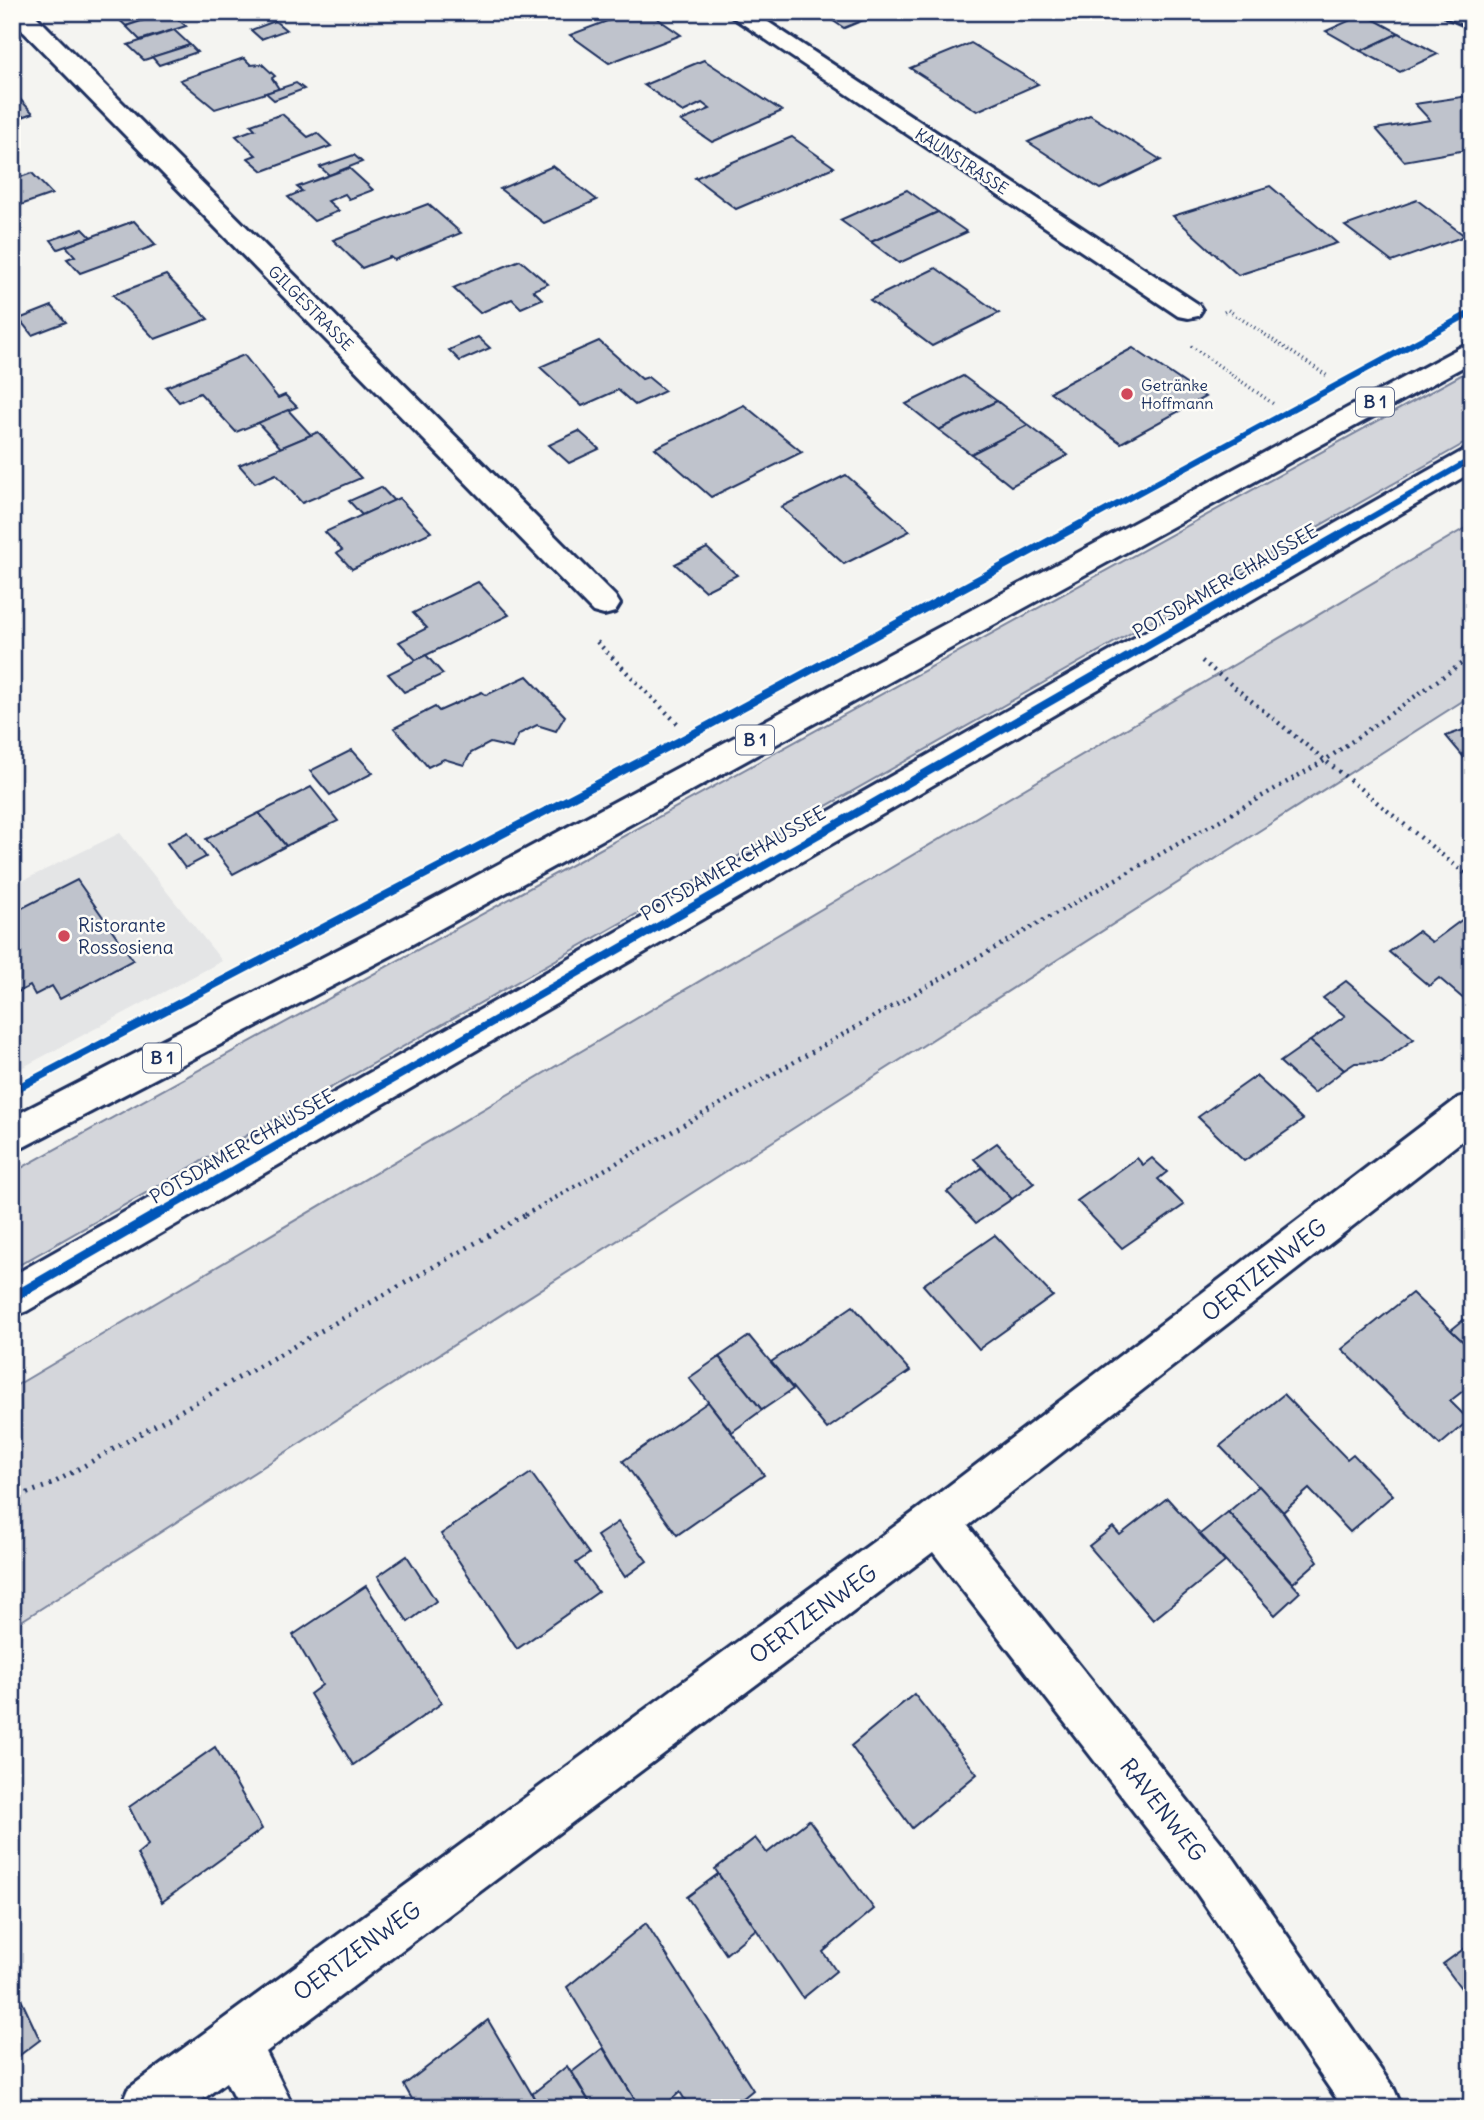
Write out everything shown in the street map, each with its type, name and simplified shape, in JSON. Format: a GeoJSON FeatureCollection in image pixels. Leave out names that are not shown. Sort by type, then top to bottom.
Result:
{"type":"FeatureCollection","features":[{"type":"Feature","properties":{"kind":"street","name":"GILGESTRASSE"},"geometry":{"type":"LineString","coordinates":[[18,12],[604,604]]}},
{"type":"Feature","properties":{"kind":"street","name":"KAUNSTRASSE"},"geometry":{"type":"LineString","coordinates":[[737,12],[1188,310]]}},
{"type":"Feature","properties":{"kind":"street"},"geometry":{"type":"LineString","coordinates":[[1454,12],[1472,21]]}},
{"type":"Feature","properties":{"kind":"street","name":"B 1"},"geometry":{"type":"LineString","coordinates":[[12,1136],[385,942],[1472,350]]}},
{"type":"Feature","properties":{"kind":"street","name":"POTSDAMER CHAUSSEE"},"geometry":{"type":"LineString","coordinates":[[12,1298],[1472,459]]}},
{"type":"Feature","properties":{"kind":"street","name":"OERTZENWEG"},"geometry":{"type":"LineString","coordinates":[[147,2108],[937,1522],[1472,1110]]}},
{"type":"Feature","properties":{"kind":"street","name":"RAVENWEG"},"geometry":{"type":"LineString","coordinates":[[937,1522],[1214,1874],[1375,2108]]}},
{"type":"Feature","properties":{"kind":"street"},"geometry":{"type":"LineString","coordinates":[[234,2043],[267,2108]]}},
{"type":"Feature","properties":{"kind":"path"},"geometry":{"type":"LineString","coordinates":[[1216,316],[1228,310],[1329,377]]}},
{"type":"Feature","properties":{"kind":"path"},"geometry":{"type":"LineString","coordinates":[[1187,344],[1276,405]]}},
{"type":"Feature","properties":{"kind":"path"},"geometry":{"type":"LineString","coordinates":[[604,604],[597,643],[678,724]]}},
{"type":"Feature","properties":{"kind":"path"},"geometry":{"type":"LineString","coordinates":[[1169,634],[1472,879]]}},
{"type":"Feature","properties":{"kind":"path"},"geometry":{"type":"LineString","coordinates":[[12,1499],[52,1484],[1324,761],[1472,656]]}},
{"type":"Feature","properties":{"kind":"shaded area"},"geometry":{"type":"Polygon","coordinates":[[[1472,369],[1472,439],[12,1269],[12,1173],[1472,369]]]}},
{"type":"Feature","properties":{"kind":"shaded area"},"geometry":{"type":"Polygon","coordinates":[[[1472,524],[1472,695],[12,1627],[12,1388],[1472,524]]]}},
{"type":"Feature","properties":{"kind":"shaded area"},"geometry":{"type":"Polygon","coordinates":[[[120,833],[222,961],[12,1073],[12,879],[16,884],[120,833]]]}},
{"type":"Feature","properties":{"kind":"building"},"geometry":{"type":"Polygon","coordinates":[[[111,12],[169,12],[126,26],[111,12]]]}},
{"type":"Feature","properties":{"kind":"building"},"geometry":{"type":"Polygon","coordinates":[[[169,12],[186,26],[140,40],[126,26],[169,12]]]}},
{"type":"Feature","properties":{"kind":"building"},"geometry":{"type":"Polygon","coordinates":[[[631,12],[648,12],[681,35],[609,63],[570,35],[631,12]]]}},
{"type":"Feature","properties":{"kind":"building"},"geometry":{"type":"Polygon","coordinates":[[[820,12],[883,12],[844,28],[820,12]]]}},
{"type":"Feature","properties":{"kind":"building"},"geometry":{"type":"Polygon","coordinates":[[[1364,14],[1399,33],[1361,51],[1326,31],[1364,14]]]}},
{"type":"Feature","properties":{"kind":"building"},"geometry":{"type":"Polygon","coordinates":[[[275,21],[286,30],[261,39],[251,30],[275,21]]]}},
{"type":"Feature","properties":{"kind":"building"},"geometry":{"type":"Polygon","coordinates":[[[174,30],[190,45],[144,60],[128,45],[174,30]]]}},
{"type":"Feature","properties":{"kind":"building"},"geometry":{"type":"Polygon","coordinates":[[[1399,33],[1438,54],[1400,72],[1361,51],[1399,33]]]}},
{"type":"Feature","properties":{"kind":"building"},"geometry":{"type":"Polygon","coordinates":[[[971,43],[1038,84],[977,111],[910,68],[971,43]]]}},
{"type":"Feature","properties":{"kind":"building"},"geometry":{"type":"Polygon","coordinates":[[[190,45],[197,52],[159,65],[152,57],[190,45]]]}},
{"type":"Feature","properties":{"kind":"building"},"geometry":{"type":"Polygon","coordinates":[[[244,58],[251,65],[262,64],[275,76],[272,78],[279,89],[215,109],[180,80],[244,58]]]}},
{"type":"Feature","properties":{"kind":"building"},"geometry":{"type":"Polygon","coordinates":[[[704,60],[782,111],[712,142],[681,121],[710,109],[702,103],[683,112],[644,85],[704,60]]]}},
{"type":"Feature","properties":{"kind":"building"},"geometry":{"type":"Polygon","coordinates":[[[296,83],[304,89],[274,100],[266,93],[296,83]]]}},
{"type":"Feature","properties":{"kind":"building"},"geometry":{"type":"Polygon","coordinates":[[[16,95],[33,113],[12,121],[12,96],[16,95]]]}},
{"type":"Feature","properties":{"kind":"building"},"geometry":{"type":"Polygon","coordinates":[[[1468,96],[1472,100],[1472,149],[1404,161],[1376,129],[1430,120],[1415,104],[1468,96]]]}},
{"type":"Feature","properties":{"kind":"building"},"geometry":{"type":"Polygon","coordinates":[[[282,114],[308,137],[317,133],[331,146],[263,171],[248,158],[256,155],[236,136],[255,129],[251,125],[282,114]]]}},
{"type":"Feature","properties":{"kind":"building"},"geometry":{"type":"Polygon","coordinates":[[[1090,115],[1161,160],[1100,189],[1028,142],[1090,115]]]}},
{"type":"Feature","properties":{"kind":"building"},"geometry":{"type":"Polygon","coordinates":[[[792,137],[834,167],[736,209],[695,178],[792,137]]]}},
{"type":"Feature","properties":{"kind":"building"},"geometry":{"type":"Polygon","coordinates":[[[354,155],[362,162],[329,175],[320,167],[354,155]]]}},
{"type":"Feature","properties":{"kind":"building"},"geometry":{"type":"Polygon","coordinates":[[[553,166],[597,200],[544,223],[500,189],[553,166]]]}},
{"type":"Feature","properties":{"kind":"building"},"geometry":{"type":"Polygon","coordinates":[[[349,168],[373,190],[349,199],[345,194],[328,201],[339,211],[314,221],[288,197],[302,191],[297,187],[349,168]]]}},
{"type":"Feature","properties":{"kind":"building"},"geometry":{"type":"Polygon","coordinates":[[[32,173],[52,194],[12,208],[12,176],[15,179],[32,173]]]}},
{"type":"Feature","properties":{"kind":"building"},"geometry":{"type":"Polygon","coordinates":[[[1270,186],[1337,243],[1238,275],[1173,216],[1270,186]]]}},
{"type":"Feature","properties":{"kind":"building"},"geometry":{"type":"Polygon","coordinates":[[[907,190],[938,212],[871,242],[840,220],[907,190]]]}},
{"type":"Feature","properties":{"kind":"building"},"geometry":{"type":"Polygon","coordinates":[[[1417,200],[1465,236],[1392,262],[1345,226],[1417,200]]]}},
{"type":"Feature","properties":{"kind":"building"},"geometry":{"type":"Polygon","coordinates":[[[428,204],[461,233],[394,260],[390,257],[362,268],[333,240],[428,204]]]}},
{"type":"Feature","properties":{"kind":"building"},"geometry":{"type":"Polygon","coordinates":[[[938,212],[967,232],[899,263],[871,242],[938,212]]]}},
{"type":"Feature","properties":{"kind":"building"},"geometry":{"type":"Polygon","coordinates":[[[134,221],[156,245],[80,273],[67,259],[75,256],[66,246],[134,221]]]}},
{"type":"Feature","properties":{"kind":"building"},"geometry":{"type":"Polygon","coordinates":[[[83,229],[91,237],[58,249],[51,240],[83,229]]]}},
{"type":"Feature","properties":{"kind":"building"},"geometry":{"type":"Polygon","coordinates":[[[520,260],[548,284],[533,290],[542,299],[521,308],[512,299],[480,313],[453,288],[520,260]]]}},
{"type":"Feature","properties":{"kind":"building"},"geometry":{"type":"Polygon","coordinates":[[[936,268],[999,313],[932,346],[870,300],[936,268]]]}},
{"type":"Feature","properties":{"kind":"building"},"geometry":{"type":"Polygon","coordinates":[[[166,275],[208,319],[155,339],[113,295],[166,275]]]}},
{"type":"Feature","properties":{"kind":"building"},"geometry":{"type":"Polygon","coordinates":[[[52,306],[66,322],[32,335],[19,319],[52,306]]]}},
{"type":"Feature","properties":{"kind":"building"},"geometry":{"type":"Polygon","coordinates":[[[478,337],[490,348],[460,361],[449,350],[478,337]]]}},
{"type":"Feature","properties":{"kind":"building"},"geometry":{"type":"Polygon","coordinates":[[[599,341],[642,379],[648,377],[665,391],[635,405],[618,390],[582,406],[540,367],[599,341]]]}},
{"type":"Feature","properties":{"kind":"building","name":"Getränke Hoffmann"},"geometry":{"type":"Polygon","coordinates":[[[1133,348],[1205,397],[1121,443],[1050,392],[1133,348]]]}},
{"type":"Feature","properties":{"kind":"building"},"geometry":{"type":"Polygon","coordinates":[[[244,355],[278,398],[285,395],[297,407],[236,432],[200,393],[179,402],[166,387],[244,355]]]}},
{"type":"Feature","properties":{"kind":"building"},"geometry":{"type":"Polygon","coordinates":[[[963,376],[997,401],[939,430],[906,404],[963,376]]]}},
{"type":"Feature","properties":{"kind":"building"},"geometry":{"type":"Polygon","coordinates":[[[997,401],[1028,425],[971,454],[939,430],[997,401]]]}},
{"type":"Feature","properties":{"kind":"building"},"geometry":{"type":"Polygon","coordinates":[[[744,405],[802,452],[711,497],[655,448],[744,405]]]}},
{"type":"Feature","properties":{"kind":"building"},"geometry":{"type":"Polygon","coordinates":[[[288,410],[311,435],[281,448],[258,423],[288,410]]]}},
{"type":"Feature","properties":{"kind":"building"},"geometry":{"type":"Polygon","coordinates":[[[1028,425],[1068,455],[1011,486],[971,454],[1028,425]]]}},
{"type":"Feature","properties":{"kind":"building"},"geometry":{"type":"Polygon","coordinates":[[[579,431],[599,449],[569,463],[549,445],[579,431]]]}},
{"type":"Feature","properties":{"kind":"building"},"geometry":{"type":"Polygon","coordinates":[[[318,432],[361,478],[302,503],[276,474],[255,483],[239,465],[318,432]]]}},
{"type":"Feature","properties":{"kind":"building"},"geometry":{"type":"Polygon","coordinates":[[[846,475],[910,531],[844,564],[781,507],[846,475]]]}},
{"type":"Feature","properties":{"kind":"building"},"geometry":{"type":"Polygon","coordinates":[[[381,487],[394,501],[362,515],[349,501],[381,487]]]}},
{"type":"Feature","properties":{"kind":"building"},"geometry":{"type":"Polygon","coordinates":[[[399,498],[431,532],[352,569],[337,553],[342,550],[325,532],[399,498]]]}},
{"type":"Feature","properties":{"kind":"building"},"geometry":{"type":"Polygon","coordinates":[[[707,548],[737,575],[705,591],[675,564],[707,548]]]}},
{"type":"Feature","properties":{"kind":"building"},"geometry":{"type":"Polygon","coordinates":[[[478,582],[509,615],[416,660],[399,642],[427,628],[413,613],[478,582]]]}},
{"type":"Feature","properties":{"kind":"building"},"geometry":{"type":"Polygon","coordinates":[[[426,655],[443,674],[404,692],[388,674],[426,655]]]}},
{"type":"Feature","properties":{"kind":"building"},"geometry":{"type":"Polygon","coordinates":[[[527,676],[565,716],[556,731],[537,725],[519,734],[512,748],[490,743],[471,753],[464,765],[444,759],[428,767],[394,728],[435,707],[439,711],[482,692],[486,695],[527,676]]]}},
{"type":"Feature","properties":{"kind":"building"},"geometry":{"type":"Polygon","coordinates":[[[1472,727],[1472,767],[1446,736],[1472,727]]]}},
{"type":"Feature","properties":{"kind":"building"},"geometry":{"type":"Polygon","coordinates":[[[352,750],[373,773],[330,795],[310,771],[352,750]]]}},
{"type":"Feature","properties":{"kind":"building"},"geometry":{"type":"Polygon","coordinates":[[[311,787],[338,821],[286,846],[259,813],[311,787]]]}},
{"type":"Feature","properties":{"kind":"building"},"geometry":{"type":"Polygon","coordinates":[[[259,813],[286,846],[233,874],[206,839],[259,813]]]}},
{"type":"Feature","properties":{"kind":"building"},"geometry":{"type":"Polygon","coordinates":[[[188,832],[206,857],[185,868],[167,843],[188,832]]]}},
{"type":"Feature","properties":{"kind":"building","name":"Ristorante Rossosiena"},"geometry":{"type":"Polygon","coordinates":[[[77,880],[133,960],[60,999],[52,986],[35,995],[30,986],[12,995],[12,913],[77,880]]]}},
{"type":"Feature","properties":{"kind":"building"},"geometry":{"type":"Polygon","coordinates":[[[1463,919],[1472,926],[1472,997],[1466,1001],[1439,978],[1429,986],[1389,952],[1418,931],[1432,942],[1463,919]]]}},
{"type":"Feature","properties":{"kind":"building"},"geometry":{"type":"Polygon","coordinates":[[[1346,981],[1414,1039],[1382,1062],[1355,1063],[1344,1070],[1310,1041],[1345,1016],[1323,998],[1346,981]]]}},
{"type":"Feature","properties":{"kind":"building"},"geometry":{"type":"Polygon","coordinates":[[[1310,1041],[1344,1070],[1314,1093],[1280,1062],[1310,1041]]]}},
{"type":"Feature","properties":{"kind":"building"},"geometry":{"type":"Polygon","coordinates":[[[1256,1076],[1303,1120],[1244,1161],[1198,1117],[1256,1076]]]}},
{"type":"Feature","properties":{"kind":"building"},"geometry":{"type":"Polygon","coordinates":[[[997,1143],[1034,1183],[1012,1199],[974,1159],[997,1143]]]}},
{"type":"Feature","properties":{"kind":"building"},"geometry":{"type":"Polygon","coordinates":[[[1137,1158],[1143,1165],[1152,1158],[1167,1172],[1158,1179],[1184,1205],[1122,1248],[1077,1201],[1137,1158]]]}},
{"type":"Feature","properties":{"kind":"building"},"geometry":{"type":"Polygon","coordinates":[[[982,1168],[1012,1199],[976,1223],[947,1192],[982,1168]]]}},
{"type":"Feature","properties":{"kind":"building"},"geometry":{"type":"Polygon","coordinates":[[[995,1235],[1053,1296],[979,1349],[923,1285],[995,1235]]]}},
{"type":"Feature","properties":{"kind":"building"},"geometry":{"type":"Polygon","coordinates":[[[1412,1293],[1472,1350],[1472,1384],[1450,1401],[1469,1420],[1440,1445],[1342,1349],[1412,1293]]]}},
{"type":"Feature","properties":{"kind":"building"},"geometry":{"type":"Polygon","coordinates":[[[853,1306],[910,1371],[827,1429],[771,1362],[853,1306]]]}},
{"type":"Feature","properties":{"kind":"building"},"geometry":{"type":"Polygon","coordinates":[[[1472,1313],[1472,1350],[1451,1330],[1472,1313]]]}},
{"type":"Feature","properties":{"kind":"building"},"geometry":{"type":"Polygon","coordinates":[[[749,1336],[793,1389],[762,1410],[719,1357],[749,1336]]]}},
{"type":"Feature","properties":{"kind":"building"},"geometry":{"type":"Polygon","coordinates":[[[719,1357],[762,1410],[732,1432],[689,1378],[719,1357]]]}},
{"type":"Feature","properties":{"kind":"building"},"geometry":{"type":"Polygon","coordinates":[[[1284,1394],[1347,1459],[1353,1454],[1393,1495],[1350,1532],[1309,1489],[1283,1512],[1220,1446],[1284,1394]]]}},
{"type":"Feature","properties":{"kind":"building"},"geometry":{"type":"Polygon","coordinates":[[[708,1402],[764,1475],[677,1535],[623,1461],[708,1402]]]}},
{"type":"Feature","properties":{"kind":"building"},"geometry":{"type":"Polygon","coordinates":[[[531,1473],[589,1554],[576,1563],[598,1592],[517,1649],[441,1534],[531,1473]]]}},
{"type":"Feature","properties":{"kind":"building"},"geometry":{"type":"Polygon","coordinates":[[[1259,1486],[1283,1512],[1318,1561],[1293,1583],[1228,1512],[1259,1486]]]}},
{"type":"Feature","properties":{"kind":"building"},"geometry":{"type":"Polygon","coordinates":[[[1167,1498],[1225,1562],[1153,1620],[1089,1546],[1113,1527],[1120,1535],[1167,1498]]]}},
{"type":"Feature","properties":{"kind":"building"},"geometry":{"type":"Polygon","coordinates":[[[1228,1512],[1300,1592],[1275,1615],[1200,1534],[1228,1512]]]}},
{"type":"Feature","properties":{"kind":"building"},"geometry":{"type":"Polygon","coordinates":[[[618,1522],[647,1561],[625,1577],[597,1536],[618,1522]]]}},
{"type":"Feature","properties":{"kind":"building"},"geometry":{"type":"Polygon","coordinates":[[[407,1556],[436,1601],[408,1622],[378,1576],[407,1556]]]}},
{"type":"Feature","properties":{"kind":"building"},"geometry":{"type":"Polygon","coordinates":[[[366,1586],[442,1703],[353,1765],[310,1694],[322,1685],[293,1635],[366,1586]]]}},
{"type":"Feature","properties":{"kind":"building"},"geometry":{"type":"Polygon","coordinates":[[[914,1694],[977,1774],[912,1828],[851,1746],[914,1694]]]}},
{"type":"Feature","properties":{"kind":"building"},"geometry":{"type":"Polygon","coordinates":[[[215,1747],[262,1829],[162,1902],[137,1854],[148,1845],[129,1807],[215,1747]]]}},
{"type":"Feature","properties":{"kind":"building"},"geometry":{"type":"Polygon","coordinates":[[[809,1820],[874,1909],[823,1952],[836,1971],[803,1998],[715,1869],[755,1838],[767,1853],[809,1820]]]}},
{"type":"Feature","properties":{"kind":"building"},"geometry":{"type":"Polygon","coordinates":[[[718,1874],[756,1929],[726,1954],[687,1897],[718,1874]]]}},
{"type":"Feature","properties":{"kind":"building"},"geometry":{"type":"Polygon","coordinates":[[[646,1923],[753,2090],[731,2108],[690,2108],[680,2092],[662,2108],[640,2108],[567,1987],[646,1923]]]}},
{"type":"Feature","properties":{"kind":"building"},"geometry":{"type":"Polygon","coordinates":[[[1472,1943],[1472,2003],[1443,1964],[1472,1943]]]}},
{"type":"Feature","properties":{"kind":"building"},"geometry":{"type":"Polygon","coordinates":[[[12,1980],[40,2040],[12,2061],[12,1980]]]}},
{"type":"Feature","properties":{"kind":"building"},"geometry":{"type":"Polygon","coordinates":[[[488,2020],[540,2108],[417,2108],[404,2085],[488,2020]]]}},
{"type":"Feature","properties":{"kind":"building"},"geometry":{"type":"Polygon","coordinates":[[[603,2048],[640,2108],[593,2108],[572,2072],[603,2048]]]}},
{"type":"Feature","properties":{"kind":"building"},"geometry":{"type":"Polygon","coordinates":[[[567,2066],[593,2108],[540,2108],[532,2094],[567,2066]]]}},
{"type":"Feature","properties":{"kind":"cycle path"},"geometry":{"type":"LineString","coordinates":[[12,1091],[689,736],[1472,312]]}},
{"type":"Feature","properties":{"kind":"cycle path"},"geometry":{"type":"LineString","coordinates":[[12,1298],[1472,459]]}},
{"type":"Feature","properties":{"kind":"place","name":"Getränke Hoffmann"},"geometry":{"type":"Point","coordinates":[1127,394]}},
{"type":"Feature","properties":{"kind":"place","name":"Ristorante Rossosiena"},"geometry":{"type":"Point","coordinates":[64,936]}}]}
